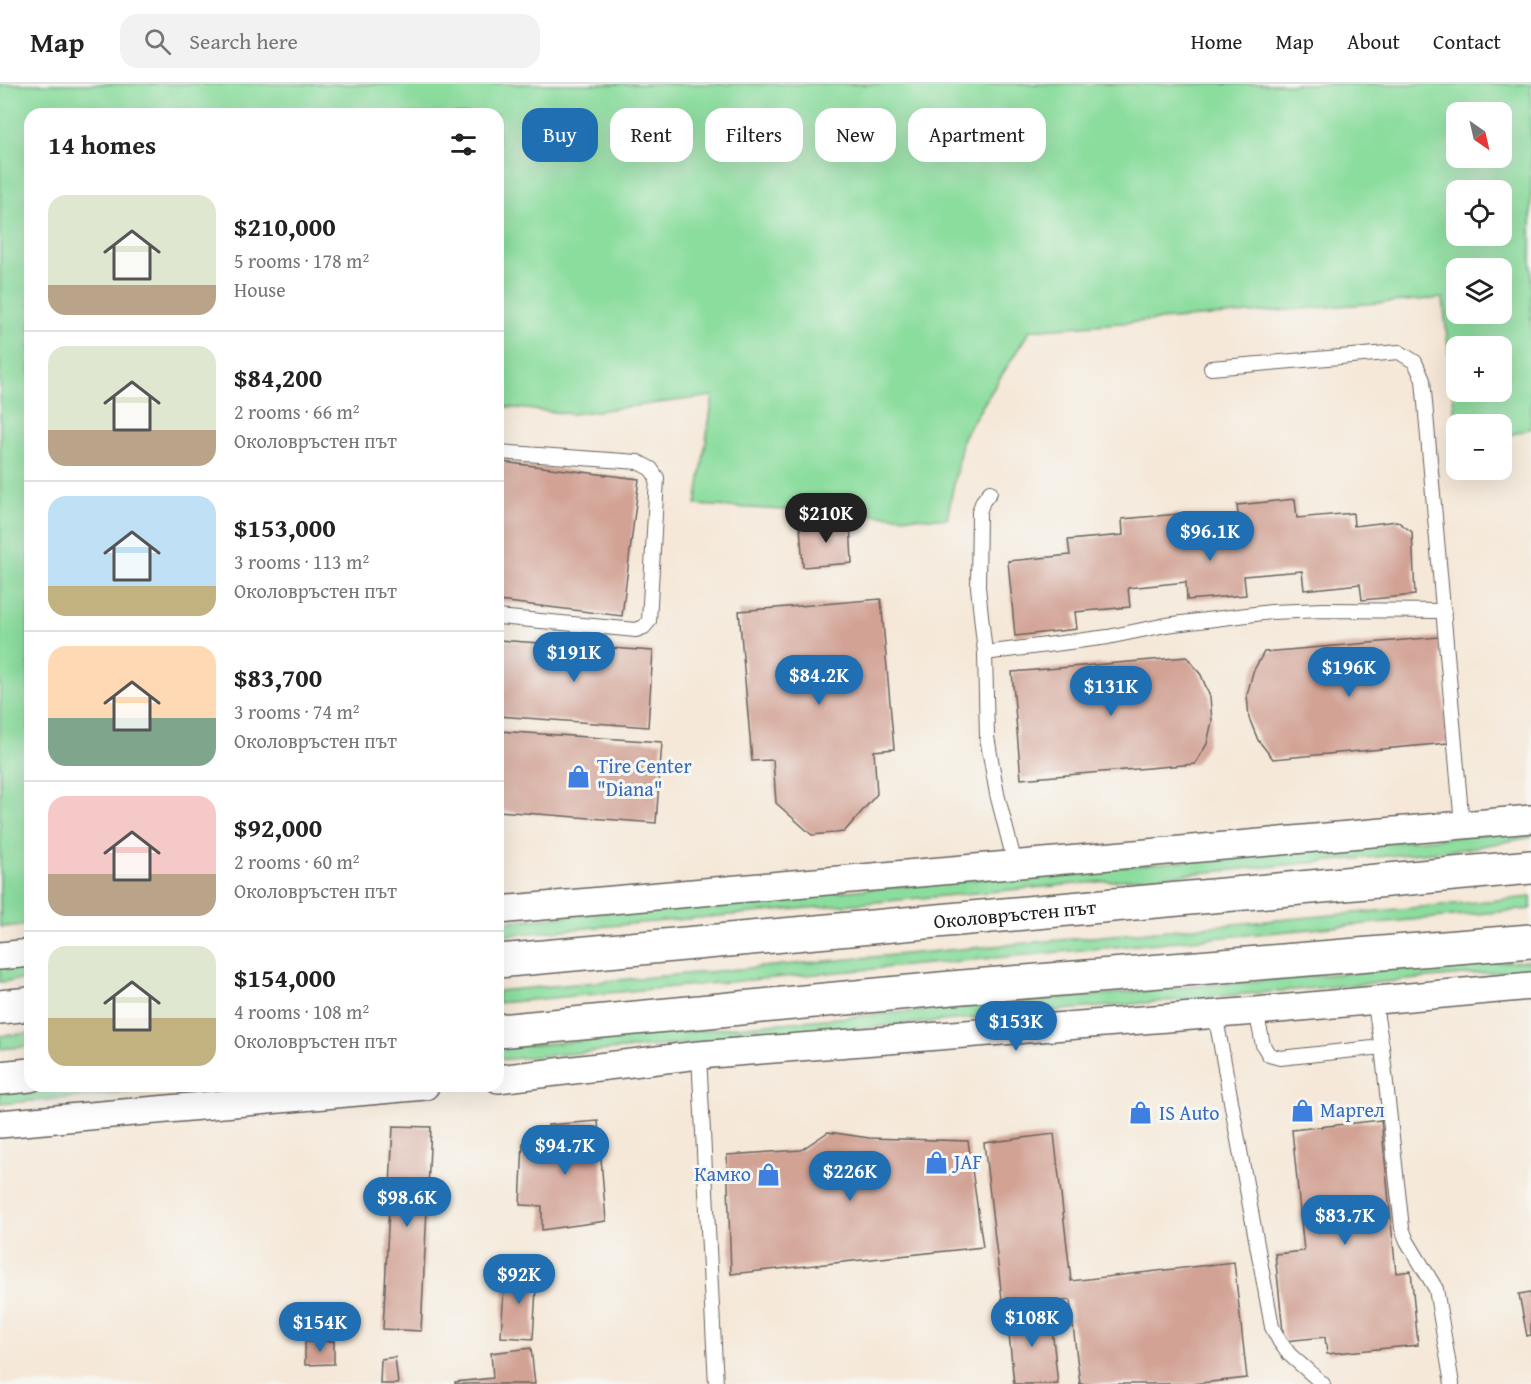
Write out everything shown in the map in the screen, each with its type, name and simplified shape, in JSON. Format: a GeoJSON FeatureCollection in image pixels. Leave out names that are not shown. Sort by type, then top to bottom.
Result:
{"type":"FeatureCollection","features":[{"type":"Feature","properties":{"kind":"highway","name":"Околовръстен път"},"geometry":{"type":"LineString","coordinates":[[504,960],[1531,867]]}},
{"type":"Feature","properties":{"kind":"highway"},"geometry":{"type":"LineString","coordinates":[[504,1030],[962,987],[1531,941]]}},
{"type":"Feature","properties":{"kind":"highway"},"geometry":{"type":"LineString","coordinates":[[0,1007],[24,1005]]}},
{"type":"Feature","properties":{"kind":"highway"},"geometry":{"type":"LineString","coordinates":[[0,1078],[24,1076]]}},
{"type":"Feature","properties":{"kind":"street"},"geometry":{"type":"LineString","coordinates":[[504,909],[1531,819]]}},
{"type":"Feature","properties":{"kind":"street"},"geometry":{"type":"LineString","coordinates":[[0,956],[24,954]]}},
{"type":"Feature","properties":{"kind":"street"},"geometry":{"type":"LineString","coordinates":[[504,1078],[699,1055],[1256,1011],[1531,986]]}},
{"type":"Feature","properties":{"kind":"street"},"geometry":{"type":"LineString","coordinates":[[0,1124],[358,1092]]}},
{"type":"Feature","properties":{"kind":"lane"},"geometry":{"type":"LineString","coordinates":[[1210,368],[1399,352],[1414,362],[1423,380],[1462,825]]}},
{"type":"Feature","properties":{"kind":"lane"},"geometry":{"type":"LineString","coordinates":[[504,452],[638,462],[651,469],[657,478],[650,621],[644,627],[636,630],[504,618]]}},
{"type":"Feature","properties":{"kind":"lane"},"geometry":{"type":"LineString","coordinates":[[990,492],[979,512],[978,587],[985,652],[987,737],[997,794],[1015,864]]}},
{"type":"Feature","properties":{"kind":"lane"},"geometry":{"type":"LineString","coordinates":[[985,652],[1108,637],[1166,625],[1271,612],[1444,611]]}},
{"type":"Feature","properties":{"kind":"lane"},"geometry":{"type":"LineString","coordinates":[[1374,1000],[1382,1047],[1402,1228],[1407,1241],[1436,1289],[1452,1384]]}},
{"type":"Feature","properties":{"kind":"lane"},"geometry":{"type":"LineString","coordinates":[[1256,1011],[1263,1045],[1269,1055],[1280,1058],[1382,1047]]}},
{"type":"Feature","properties":{"kind":"lane"},"geometry":{"type":"LineString","coordinates":[[1215,1013],[1272,1327],[1290,1355],[1323,1384]]}},
{"type":"Feature","properties":{"kind":"lane"},"geometry":{"type":"LineString","coordinates":[[699,1055],[716,1384]]}},
{"type":"Feature","properties":{"kind":"green space"},"geometry":{"type":"Polygon","coordinates":[[[0,84],[1531,84],[1531,428],[1512,435],[1512,414],[1455,414],[1454,402],[1512,402],[1512,336],[1447,336],[1443,298],[1030,330],[963,437],[947,519],[696,505],[713,396],[572,414],[504,407],[504,108],[24,108],[24,925],[0,927],[0,84]]]}},
{"type":"Feature","properties":{"kind":"green space"},"geometry":{"type":"Polygon","coordinates":[[[1531,830],[1531,837],[1465,849],[504,935],[504,921],[1531,830]]]}},
{"type":"Feature","properties":{"kind":"green space"},"geometry":{"type":"Polygon","coordinates":[[[1531,897],[1531,909],[504,1002],[504,990],[1531,897]]]}},
{"type":"Feature","properties":{"kind":"green space"},"geometry":{"type":"Polygon","coordinates":[[[1531,961],[1531,969],[504,1059],[504,1047],[1459,963],[1531,961]]]}},
{"type":"Feature","properties":{"kind":"green space"},"geometry":{"type":"Polygon","coordinates":[[[24,964],[24,980],[0,982],[0,966],[24,964]]]}},
{"type":"Feature","properties":{"kind":"green space"},"geometry":{"type":"Polygon","coordinates":[[[24,1034],[24,1047],[0,1049],[0,1036],[24,1034]]]}},
{"type":"Feature","properties":{"kind":"green space"},"geometry":{"type":"Polygon","coordinates":[[[24,1090],[24,1092],[133,1092],[0,1104],[0,1092],[24,1090]]]}},
{"type":"Feature","properties":{"kind":"building"},"geometry":{"type":"Polygon","coordinates":[[[504,462],[639,479],[622,616],[504,602],[504,462]]]}},
{"type":"Feature","properties":{"kind":"building"},"geometry":{"type":"Polygon","coordinates":[[[1295,499],[1297,518],[1353,513],[1354,526],[1397,521],[1412,532],[1415,595],[1362,600],[1360,584],[1304,590],[1302,571],[1244,576],[1246,595],[1187,600],[1186,582],[1128,588],[1130,607],[1075,612],[1077,629],[1015,636],[1008,561],[1070,555],[1068,540],[1123,535],[1122,519],[1179,514],[1181,530],[1239,524],[1237,505],[1295,499]]]}},
{"type":"Feature","properties":{"kind":"building"},"geometry":{"type":"Polygon","coordinates":[[[850,522],[852,563],[803,567],[800,526],[850,522]]]}},
{"type":"Feature","properties":{"kind":"building"},"geometry":{"type":"Polygon","coordinates":[[[881,599],[894,749],[874,751],[877,794],[844,832],[812,835],[776,803],[773,760],[752,761],[739,611],[881,599]]]}},
{"type":"Feature","properties":{"kind":"building"},"geometry":{"type":"Polygon","coordinates":[[[1439,637],[1448,743],[1273,759],[1258,740],[1249,718],[1247,695],[1253,672],[1264,652],[1439,637]]]}},
{"type":"Feature","properties":{"kind":"building"},"geometry":{"type":"Polygon","coordinates":[[[504,640],[653,651],[648,727],[504,716],[504,640]]]}},
{"type":"Feature","properties":{"kind":"building"},"geometry":{"type":"Polygon","coordinates":[[[1187,657],[1201,675],[1210,697],[1212,721],[1207,744],[1195,764],[1021,779],[1012,672],[1187,657]]]}},
{"type":"Feature","properties":{"kind":"building","name":"Tire Center \"Diana\""},"geometry":{"type":"Polygon","coordinates":[[[504,731],[662,742],[656,823],[504,811],[504,731]]]}},
{"type":"Feature","properties":{"kind":"building"},"geometry":{"type":"Polygon","coordinates":[[[1381,1120],[1396,1273],[1411,1271],[1418,1345],[1327,1354],[1325,1337],[1284,1341],[1275,1254],[1304,1251],[1292,1130],[1381,1120]]]}},
{"type":"Feature","properties":{"kind":"building"},"geometry":{"type":"Polygon","coordinates":[[[598,1121],[606,1221],[542,1230],[542,1206],[520,1205],[523,1143],[545,1144],[548,1125],[598,1121]]]}},
{"type":"Feature","properties":{"kind":"building"},"geometry":{"type":"Polygon","coordinates":[[[393,1126],[431,1127],[421,1331],[383,1329],[393,1126]]]}},
{"type":"Feature","properties":{"kind":"building"},"geometry":{"type":"Polygon","coordinates":[[[828,1132],[869,1138],[968,1141],[983,1247],[731,1274],[727,1155],[801,1150],[828,1132]]]}},
{"type":"Feature","properties":{"kind":"building"},"geometry":{"type":"Polygon","coordinates":[[[1054,1134],[1071,1281],[1234,1262],[1247,1378],[1192,1384],[1080,1384],[1070,1300],[1003,1308],[984,1143],[1054,1134]]]}},
{"type":"Feature","properties":{"kind":"building"},"geometry":{"type":"Polygon","coordinates":[[[505,1271],[537,1272],[533,1339],[501,1337],[505,1271]]]}},
{"type":"Feature","properties":{"kind":"building"},"geometry":{"type":"Polygon","coordinates":[[[1531,1292],[1531,1335],[1527,1336],[1519,1294],[1531,1292]]]}},
{"type":"Feature","properties":{"kind":"building"},"geometry":{"type":"Polygon","coordinates":[[[1050,1310],[1058,1384],[1014,1384],[1007,1314],[1050,1310]]]}},
{"type":"Feature","properties":{"kind":"building"},"geometry":{"type":"Polygon","coordinates":[[[334,1341],[334,1364],[305,1365],[305,1342],[334,1341]]]}},
{"type":"Feature","properties":{"kind":"building"},"geometry":{"type":"Polygon","coordinates":[[[531,1348],[535,1384],[455,1384],[455,1382],[493,1378],[491,1353],[531,1348]]]}},
{"type":"Feature","properties":{"kind":"building"},"geometry":{"type":"Polygon","coordinates":[[[395,1357],[398,1384],[380,1384],[381,1359],[395,1357]]]}},
{"type":"Feature","properties":{"kind":"place","name":"Tire Center \"Diana\""},"geometry":{"type":"Point","coordinates":[579,777]}},
{"type":"Feature","properties":{"kind":"place","name":"Маргел"},"geometry":{"type":"Point","coordinates":[1302,1110]}},
{"type":"Feature","properties":{"kind":"place","name":"IS Auto"},"geometry":{"type":"Point","coordinates":[1141,1113]}},
{"type":"Feature","properties":{"kind":"place","name":"JAF"},"geometry":{"type":"Point","coordinates":[936,1162]}},
{"type":"Feature","properties":{"kind":"place","name":"Камко"},"geometry":{"type":"Point","coordinates":[769,1174]}}]}
